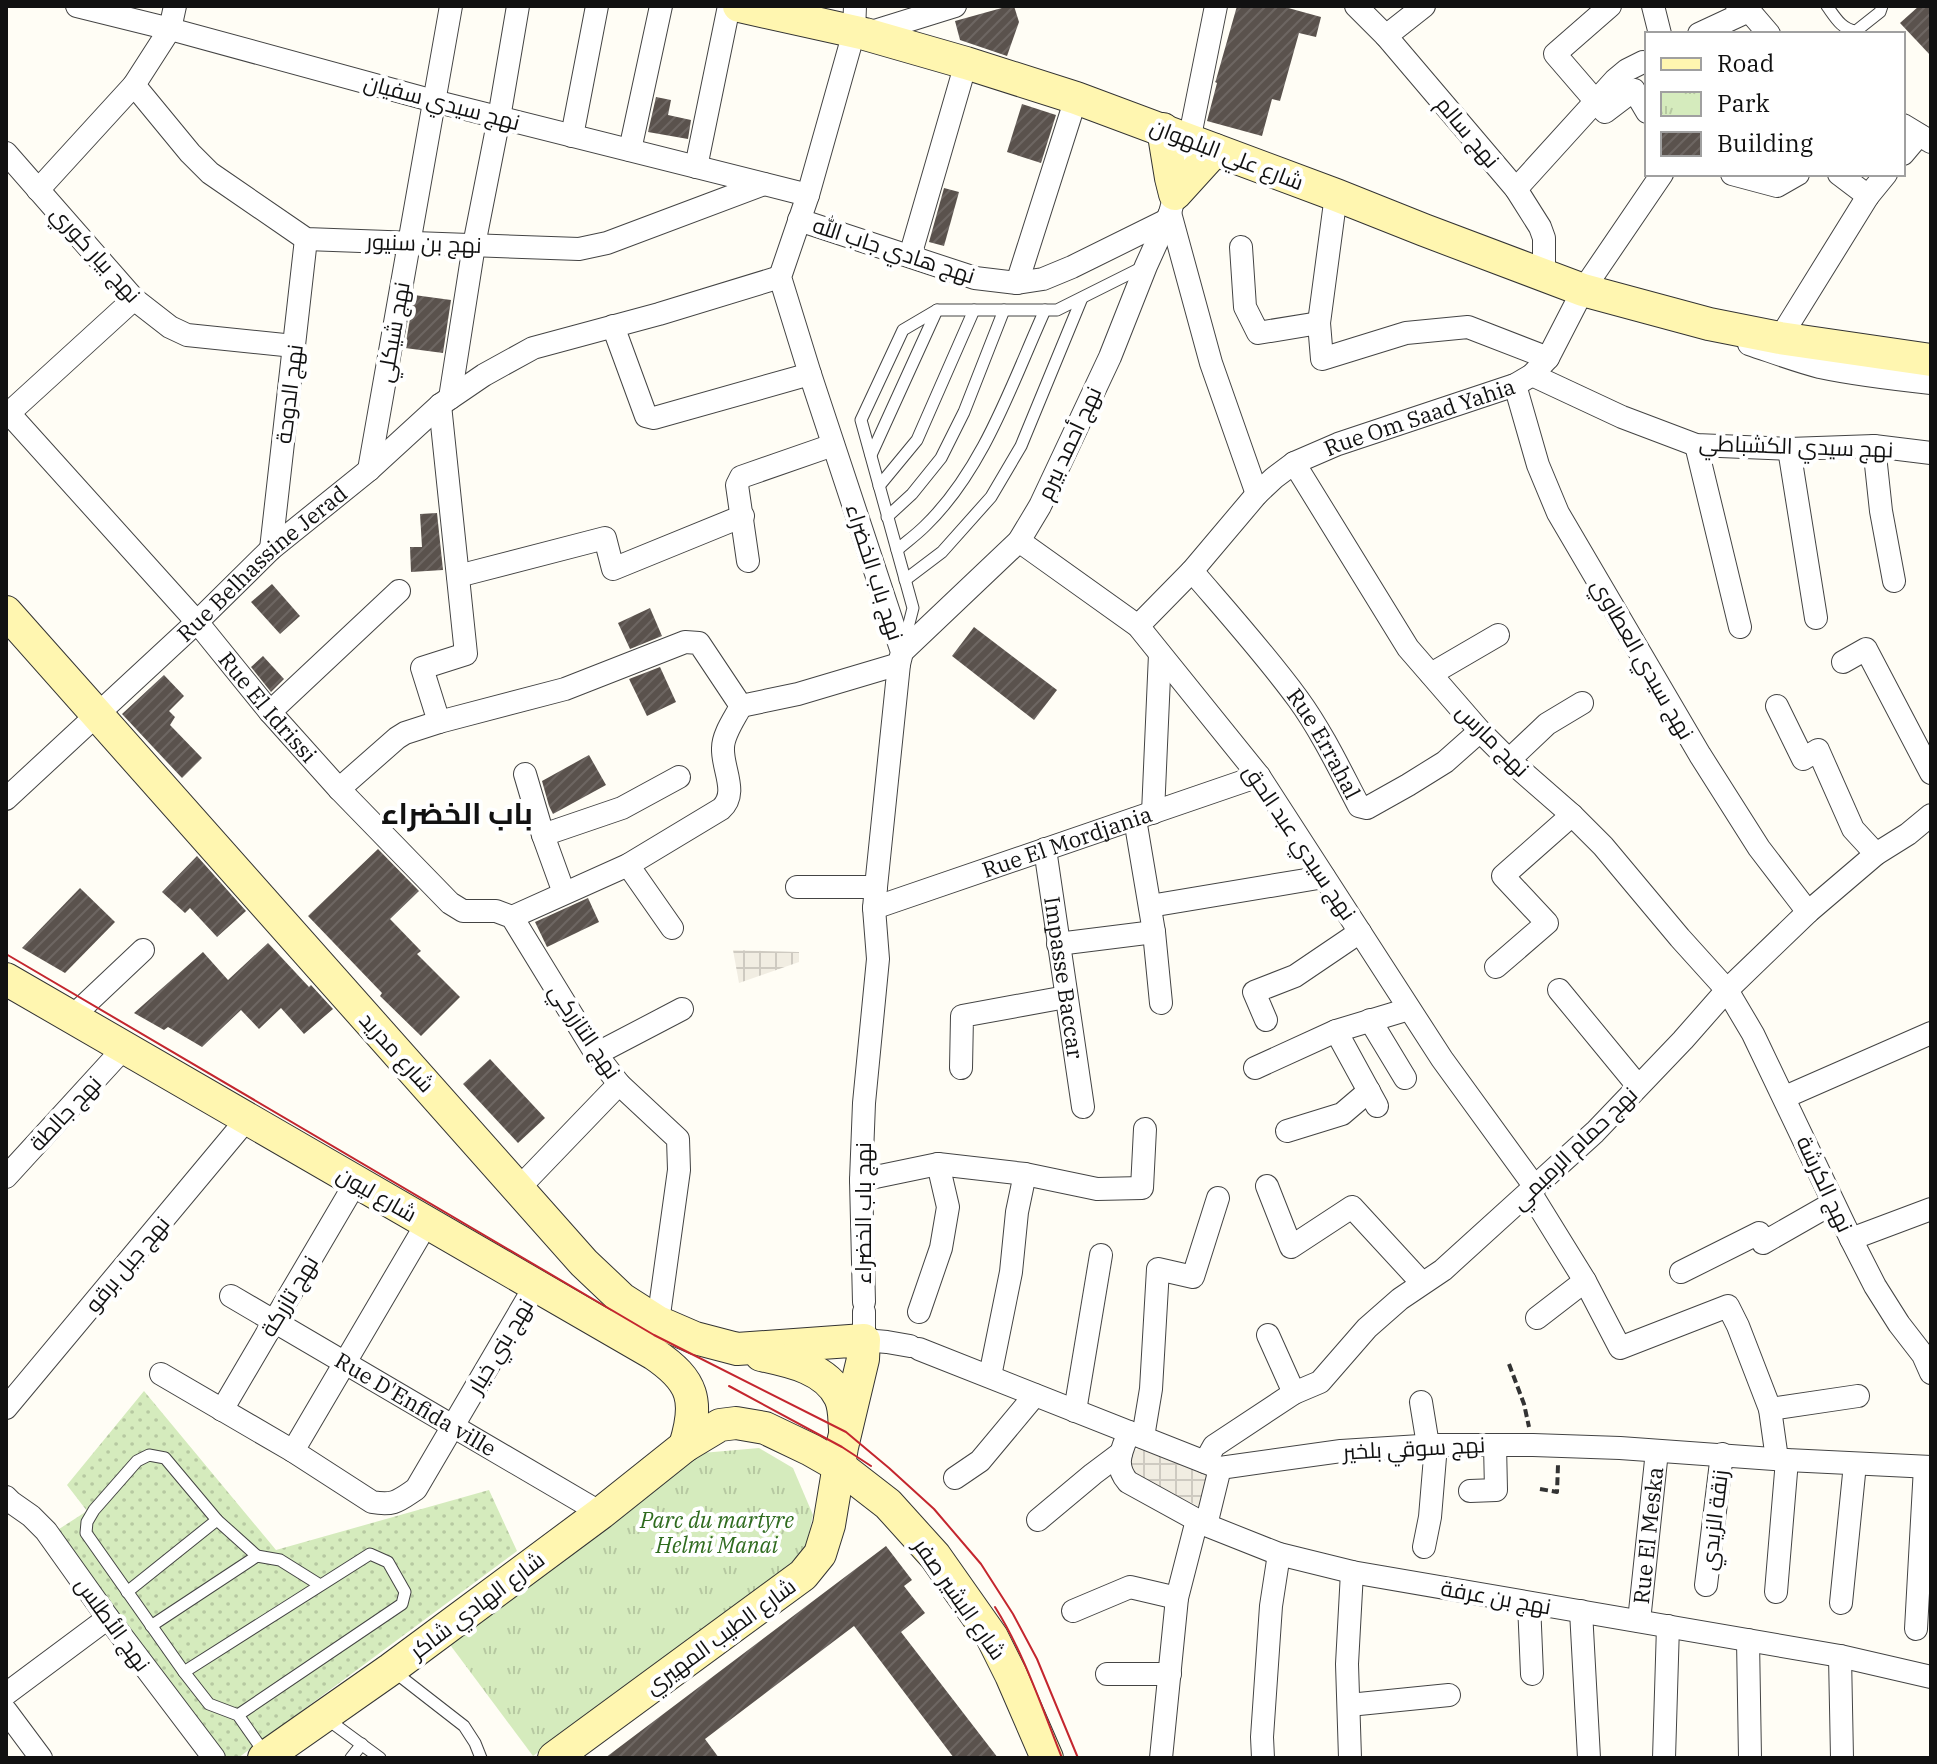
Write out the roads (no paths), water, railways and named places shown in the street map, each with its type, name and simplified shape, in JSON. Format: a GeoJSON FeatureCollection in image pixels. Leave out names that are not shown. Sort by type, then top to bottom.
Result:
{"type":"FeatureCollection","features":[{"type":"Feature","properties":{"kind":"street","name":"نهج سيدي سفيان"},"geometry":{"type":"LineString","coordinates":[[77,6],[499,118],[808,195]]}},
{"type":"Feature","properties":{"kind":"street"},"geometry":{"type":"LineString","coordinates":[[38,190],[134,85],[170,29],[175,6]]}},
{"type":"Feature","properties":{"kind":"street","name":"نهج شيكلي"},"geometry":{"type":"LineString","coordinates":[[369,470],[451,6]]}},
{"type":"Feature","properties":{"kind":"street"},"geometry":{"type":"LineString","coordinates":[[439,722],[422,668],[466,654],[445,401],[518,6]]}},
{"type":"Feature","properties":{"kind":"street"},"geometry":{"type":"LineString","coordinates":[[572,136],[597,6]]}},
{"type":"Feature","properties":{"kind":"street"},"geometry":{"type":"LineString","coordinates":[[630,150],[661,6]]}},
{"type":"Feature","properties":{"kind":"street"},"geometry":{"type":"LineString","coordinates":[[696,167],[729,6]]}},
{"type":"Feature","properties":{"kind":"street","name":"شارع علي البلهوان"},"geometry":{"type":"LineString","coordinates":[[739,6],[858,24],[1076,98],[1583,290],[1709,324],[1780,338],[1931,360]]}},
{"type":"Feature","properties":{"kind":"street"},"geometry":{"type":"LineString","coordinates":[[780,277],[808,195],[858,24],[955,6]]}},
{"type":"Feature","properties":{"kind":"street"},"geometry":{"type":"LineString","coordinates":[[1171,209],[1189,140],[1216,6]]}},
{"type":"Feature","properties":{"kind":"street","name":"نهج سالم"},"geometry":{"type":"LineString","coordinates":[[1356,6],[1386,36],[1516,189],[1544,238],[1544,275]]}},
{"type":"Feature","properties":{"kind":"street"},"geometry":{"type":"LineString","coordinates":[[1386,36],[1424,6]]}},
{"type":"Feature","properties":{"kind":"street"},"geometry":{"type":"LineString","coordinates":[[1610,6],[1555,54],[1605,112],[1634,90],[1645,109]]}},
{"type":"Feature","properties":{"kind":"street"},"geometry":{"type":"LineString","coordinates":[[1653,6],[1660,32]]}},
{"type":"Feature","properties":{"kind":"street"},"geometry":{"type":"LineString","coordinates":[[1702,32],[1742,9]]}},
{"type":"Feature","properties":{"kind":"street"},"geometry":{"type":"LineString","coordinates":[[1742,9],[1756,32]]}},
{"type":"Feature","properties":{"kind":"street"},"geometry":{"type":"LineString","coordinates":[[1742,9],[1767,32]]}},
{"type":"Feature","properties":{"kind":"street"},"geometry":{"type":"LineString","coordinates":[[910,256],[966,63]]}},
{"type":"Feature","properties":{"kind":"street"},"geometry":{"type":"LineString","coordinates":[[1516,189],[1615,80],[1627,70],[1645,64]]}},
{"type":"Feature","properties":{"kind":"street"},"geometry":{"type":"LineString","coordinates":[[134,85],[210,173],[306,239]]}},
{"type":"Feature","properties":{"kind":"street"},"geometry":{"type":"LineString","coordinates":[[1017,283],[1076,98]]}},
{"type":"Feature","properties":{"kind":"street"},"geometry":{"type":"LineString","coordinates":[[1905,151],[1918,134]]}},
{"type":"Feature","properties":{"kind":"street"},"geometry":{"type":"LineString","coordinates":[[1189,140],[1171,178],[1171,209],[1211,363],[1257,494]]}},
{"type":"Feature","properties":{"kind":"street","name":"نهج بيار كوري"},"geometry":{"type":"LineString","coordinates":[[6,153],[134,299],[170,327],[187,335],[294,346]]}},
{"type":"Feature","properties":{"kind":"street","name":"Rue Om Saad Yahia"},"geometry":{"type":"LineString","coordinates":[[1138,626],[1192,571],[1257,494],[1294,463],[1338,444],[1524,380],[1548,358],[1583,290],[1661,176]]}},
{"type":"Feature","properties":{"kind":"street"},"geometry":{"type":"LineString","coordinates":[[1735,176],[1777,186],[1794,176]]}},
{"type":"Feature","properties":{"kind":"street"},"geometry":{"type":"LineString","coordinates":[[1842,176],[1868,196]]}},
{"type":"Feature","properties":{"kind":"street"},"geometry":{"type":"LineString","coordinates":[[1780,338],[1868,196],[1884,176]]}},
{"type":"Feature","properties":{"kind":"street","name":"نهج بن سنيور"},"geometry":{"type":"LineString","coordinates":[[306,239],[564,249],[593,246],[764,184]]}},
{"type":"Feature","properties":{"kind":"street"},"geometry":{"type":"LineString","coordinates":[[1336,195],[1319,323],[1322,359],[1406,333],[1468,327],[1548,358]]}},
{"type":"Feature","properties":{"kind":"street","name":"نهج هادي جاب الله"},"geometry":{"type":"LineString","coordinates":[[799,220],[975,278],[1017,283],[1043,279],[1072,267],[1171,209]]}},
{"type":"Feature","properties":{"kind":"street","name":"نهج أحمد بيرم"},"geometry":{"type":"LineString","coordinates":[[900,658],[1019,541],[1040,506],[1110,357],[1171,209]]}},
{"type":"Feature","properties":{"kind":"street","name":"نهج الدوحة"},"geometry":{"type":"LineString","coordinates":[[271,549],[306,239]]}},
{"type":"Feature","properties":{"kind":"street"},"geometry":{"type":"LineString","coordinates":[[1241,247],[1245,307],[1258,333],[1319,323]]}},
{"type":"Feature","properties":{"kind":"street","name":"Rue Belhassine Jerad"},"geometry":{"type":"LineString","coordinates":[[6,799],[271,549],[369,470],[445,401],[533,348],[780,277]]}},
{"type":"Feature","properties":{"kind":"street","name":"نهج باب الخضراء"},"geometry":{"type":"LineString","coordinates":[[780,277],[900,658],[875,898],[878,959],[864,1103],[861,1180],[864,1318]]}},
{"type":"Feature","properties":{"kind":"street"},"geometry":{"type":"LineString","coordinates":[[7,412],[134,299]]}},
{"type":"Feature","properties":{"kind":"street","name":"شارع علي البلهوان"},"geometry":{"type":"LineString","coordinates":[[1709,324],[1745,342],[1821,367],[1931,383]]}},
{"type":"Feature","properties":{"kind":"street"},"geometry":{"type":"LineString","coordinates":[[613,326],[646,416],[649,417],[810,374]]}},
{"type":"Feature","properties":{"kind":"street","name":"نهج سيدي الكشباطي"},"geometry":{"type":"LineString","coordinates":[[1524,380],[1696,445],[1789,449],[1874,446],[1931,453]]}},
{"type":"Feature","properties":{"kind":"street","name":"نهج سيدي العطاوي"},"geometry":{"type":"LineString","coordinates":[[1524,380],[1538,465],[1558,513],[1700,755],[1759,848],[1808,912]]}},
{"type":"Feature","properties":{"kind":"street","name":"Rue El Idrissi"},"geometry":{"type":"LineString","coordinates":[[7,412],[197,622],[270,712],[339,789]]}},
{"type":"Feature","properties":{"kind":"street"},"geometry":{"type":"LineString","coordinates":[[748,561],[737,485],[741,477],[833,445]]}},
{"type":"Feature","properties":{"kind":"street"},"geometry":{"type":"LineString","coordinates":[[1696,445],[1740,627]]}},
{"type":"Feature","properties":{"kind":"street"},"geometry":{"type":"LineString","coordinates":[[1874,446],[1881,511],[1894,581]]}},
{"type":"Feature","properties":{"kind":"street"},"geometry":{"type":"LineString","coordinates":[[1789,449],[1816,618]]}},
{"type":"Feature","properties":{"kind":"street","name":"نهج مارس"},"geometry":{"type":"LineString","coordinates":[[1294,463],[1408,648],[1480,731],[1603,846],[1727,990]]}},
{"type":"Feature","properties":{"kind":"street"},"geometry":{"type":"LineString","coordinates":[[458,576],[605,538],[613,569],[743,516]]}},
{"type":"Feature","properties":{"kind":"street","name":"نهج سيدي عبد الحق"},"geometry":{"type":"LineString","coordinates":[[1019,541],[1138,626],[1259,776],[1409,1009],[1532,1190],[1620,1348],[1728,1306],[1770,1409]]}},
{"type":"Feature","properties":{"kind":"street","name":"Rue Errahal"},"geometry":{"type":"LineString","coordinates":[[1192,571],[1299,700],[1359,806],[1367,808],[1421,778],[1445,762],[1480,731]]}},
{"type":"Feature","properties":{"kind":"street"},"geometry":{"type":"LineString","coordinates":[[270,712],[399,591]]}},
{"type":"Feature","properties":{"kind":"street","name":"شارع مدريد"},"geometry":{"type":"LineString","coordinates":[[6,612],[518,1189],[622,1299],[658,1322],[695,1338],[737,1349],[864,1318]]}},
{"type":"Feature","properties":{"kind":"street"},"geometry":{"type":"LineString","coordinates":[[1431,674],[1498,635]]}},
{"type":"Feature","properties":{"kind":"street"},"geometry":{"type":"LineString","coordinates":[[685,642],[699,643],[741,706],[723,746],[730,795],[728,803],[628,865],[512,917],[496,911],[473,912],[454,907],[339,789],[405,733],[565,689],[685,642]]}},
{"type":"Feature","properties":{"kind":"street"},"geometry":{"type":"LineString","coordinates":[[1843,662],[1866,649],[1931,773]]}},
{"type":"Feature","properties":{"kind":"street"},"geometry":{"type":"LineString","coordinates":[[1160,654],[1144,816],[1161,1003]]}},
{"type":"Feature","properties":{"kind":"street"},"geometry":{"type":"LineString","coordinates":[[741,706],[798,694],[900,658]]}},
{"type":"Feature","properties":{"kind":"street"},"geometry":{"type":"LineString","coordinates":[[1509,760],[1547,724],[1582,703]]}},
{"type":"Feature","properties":{"kind":"street"},"geometry":{"type":"LineString","coordinates":[[1777,706],[1803,759],[1818,750],[1853,829],[1876,854]]}},
{"type":"Feature","properties":{"kind":"street"},"geometry":{"type":"LineString","coordinates":[[525,774],[564,893]]}},
{"type":"Feature","properties":{"kind":"street","name":"Rue El Mordjania"},"geometry":{"type":"LineString","coordinates":[[797,887],[875,898],[1045,849],[1259,776]]}},
{"type":"Feature","properties":{"kind":"street"},"geometry":{"type":"LineString","coordinates":[[543,835],[622,808],[679,777]]}},
{"type":"Feature","properties":{"kind":"street"},"geometry":{"type":"LineString","coordinates":[[1496,967],[1547,923],[1503,876],[1572,815]]}},
{"type":"Feature","properties":{"kind":"street","name":"نهج حمام الرميمي"},"geometry":{"type":"LineString","coordinates":[[1212,1465],[1214,1446],[1294,1393],[1320,1382],[1367,1328],[1400,1299],[1443,1270],[1595,1132],[1727,990],[1808,912],[1876,854],[1931,815]]}},
{"type":"Feature","properties":{"kind":"street","name":"Impasse Baccar"},"geometry":{"type":"LineString","coordinates":[[1045,849],[1083,1107]]}},
{"type":"Feature","properties":{"kind":"street"},"geometry":{"type":"LineString","coordinates":[[628,865],[672,928]]}},
{"type":"Feature","properties":{"kind":"street"},"geometry":{"type":"LineString","coordinates":[[1150,906],[1324,877]]}},
{"type":"Feature","properties":{"kind":"street","name":"نهج التازركي"},"geometry":{"type":"LineString","coordinates":[[512,917],[596,1054],[619,1084],[678,1139],[679,1170],[658,1322]]}},
{"type":"Feature","properties":{"kind":"street"},"geometry":{"type":"LineString","coordinates":[[1058,944],[1154,932]]}},
{"type":"Feature","properties":{"kind":"street"},"geometry":{"type":"LineString","coordinates":[[1266,1020],[1254,992],[1295,976],[1360,932]]}},
{"type":"Feature","properties":{"kind":"street"},"geometry":{"type":"LineString","coordinates":[[72,1017],[143,950]]}},
{"type":"Feature","properties":{"kind":"street","name":"شارع ليون"},"geometry":{"type":"LineString","coordinates":[[6,979],[671,1365],[683,1378],[691,1394],[691,1424],[685,1446]]}},
{"type":"Feature","properties":{"kind":"street"},"geometry":{"type":"LineString","coordinates":[[1559,990],[1638,1086]]}},
{"type":"Feature","properties":{"kind":"street","name":"نهج الكرشة"},"geometry":{"type":"LineString","coordinates":[[1727,990],[1785,1097],[1875,1286],[1923,1355],[1931,1373]]}},
{"type":"Feature","properties":{"kind":"street"},"geometry":{"type":"LineString","coordinates":[[961,1068],[962,1016],[1066,997]]}},
{"type":"Feature","properties":{"kind":"street"},"geometry":{"type":"LineString","coordinates":[[596,1054],[682,1009]]}},
{"type":"Feature","properties":{"kind":"street"},"geometry":{"type":"LineString","coordinates":[[1255,1068],[1336,1031],[1409,1009]]}},
{"type":"Feature","properties":{"kind":"street"},"geometry":{"type":"LineString","coordinates":[[1370,1020],[1405,1078]]}},
{"type":"Feature","properties":{"kind":"street"},"geometry":{"type":"LineString","coordinates":[[1287,1131],[1342,1114],[1373,1098],[1336,1031]]}},
{"type":"Feature","properties":{"kind":"street"},"geometry":{"type":"LineString","coordinates":[[1785,1097],[1931,1033]]}},
{"type":"Feature","properties":{"kind":"street","name":"نهج جالطة"},"geometry":{"type":"LineString","coordinates":[[6,1177],[124,1048]]}},
{"type":"Feature","properties":{"kind":"street"},"geometry":{"type":"LineString","coordinates":[[518,1189],[619,1084]]}},
{"type":"Feature","properties":{"kind":"street","name":"نهج جبل برقو"},"geometry":{"type":"LineString","coordinates":[[6,1408],[247,1119]]}},
{"type":"Feature","properties":{"kind":"street"},"geometry":{"type":"LineString","coordinates":[[861,1180],[938,1164],[1025,1174],[1097,1189],[1142,1188],[1145,1129]]}},
{"type":"Feature","properties":{"kind":"street"},"geometry":{"type":"LineString","coordinates":[[919,1312],[941,1248],[948,1207],[938,1164]]}},
{"type":"Feature","properties":{"kind":"street"},"geometry":{"type":"LineString","coordinates":[[990,1376],[1011,1272],[1017,1212],[1025,1174]]}},
{"type":"Feature","properties":{"kind":"street","name":"نهج تازركة"},"geometry":{"type":"LineString","coordinates":[[222,1410],[356,1182]]}},
{"type":"Feature","properties":{"kind":"street"},"geometry":{"type":"LineString","coordinates":[[1267,1186],[1291,1247],[1352,1207],[1422,1283]]}},
{"type":"Feature","properties":{"kind":"street"},"geometry":{"type":"LineString","coordinates":[[1038,1520],[1131,1441],[1151,1389],[1158,1269],[1193,1277],[1218,1198]]}},
{"type":"Feature","properties":{"kind":"street"},"geometry":{"type":"LineString","coordinates":[[1681,1272],[1759,1233],[1763,1243],[1833,1203]]}},
{"type":"Feature","properties":{"kind":"street"},"geometry":{"type":"LineString","coordinates":[[1851,1239],[1931,1209]]}},
{"type":"Feature","properties":{"kind":"street"},"geometry":{"type":"LineString","coordinates":[[161,1374],[293,1451],[427,1223]]}},
{"type":"Feature","properties":{"kind":"street"},"geometry":{"type":"LineString","coordinates":[[1075,1411],[1101,1255]]}},
{"type":"Feature","properties":{"kind":"street"},"geometry":{"type":"LineString","coordinates":[[1537,1318],[1585,1281]]}},
{"type":"Feature","properties":{"kind":"street","name":"نهج بني خيار"},"geometry":{"type":"LineString","coordinates":[[293,1451],[372,1502],[388,1505],[397,1502],[416,1489],[535,1286]]}},
{"type":"Feature","properties":{"kind":"street","name":"Rue D'Enfida ville"},"geometry":{"type":"LineString","coordinates":[[231,1296],[601,1513]]}},
{"type":"Feature","properties":{"kind":"street","name":"نهج سوقي بلخير"},"geometry":{"type":"LineString","coordinates":[[864,1318],[887,1342],[915,1347],[990,1376],[1075,1411],[1131,1441],[1212,1465],[1432,1445],[1533,1445],[1928,1467]]}},
{"type":"Feature","properties":{"kind":"street","name":"شارع الطيب المهيري"},"geometry":{"type":"LineString","coordinates":[[554,1758],[803,1575],[820,1554],[829,1525],[863,1359],[864,1318]]}},
{"type":"Feature","properties":{"kind":"street"},"geometry":{"type":"LineString","coordinates":[[1268,1335],[1294,1393]]}},
{"type":"Feature","properties":{"kind":"street"},"geometry":{"type":"LineString","coordinates":[[737,1349],[796,1363],[817,1373],[831,1384],[840,1397],[846,1432]]}},
{"type":"Feature","properties":{"kind":"street"},"geometry":{"type":"LineString","coordinates":[[955,1478],[980,1461],[1035,1395]]}},
{"type":"Feature","properties":{"kind":"street"},"geometry":{"type":"LineString","coordinates":[[1776,1592],[1782,1460],[1770,1409],[1858,1396]]}},
{"type":"Feature","properties":{"kind":"street"},"geometry":{"type":"LineString","coordinates":[[1421,1402],[1432,1445],[1430,1517],[1424,1547]]}},
{"type":"Feature","properties":{"kind":"street","name":"شارع البشير صفر"},"geometry":{"type":"LineString","coordinates":[[685,1446],[720,1425],[736,1423],[765,1428],[839,1466],[888,1504],[935,1556],[992,1637],[1047,1758]]}},
{"type":"Feature","properties":{"kind":"street","name":"نهج بن عرفة"},"geometry":{"type":"LineString","coordinates":[[1131,1441],[1120,1469],[1128,1482],[1202,1523],[1279,1554],[1352,1572],[1840,1656],[1931,1678]]}},
{"type":"Feature","properties":{"kind":"street"},"geometry":{"type":"LineString","coordinates":[[1470,1491],[1496,1490],[1495,1445]]}},
{"type":"Feature","properties":{"kind":"street","name":"شارع الهادي شاكر"},"geometry":{"type":"LineString","coordinates":[[279,1752],[323,1716],[601,1513],[685,1446]]}},
{"type":"Feature","properties":{"kind":"street","name":"Rue El Meska"},"geometry":{"type":"LineString","coordinates":[[1639,1621],[1657,1451]]}},
{"type":"Feature","properties":{"kind":"street","name":"زنقة الزيدي"},"geometry":{"type":"LineString","coordinates":[[1706,1585],[1722,1454]]}},
{"type":"Feature","properties":{"kind":"street"},"geometry":{"type":"LineString","coordinates":[[1841,1603],[1855,1464]]}},
{"type":"Feature","properties":{"kind":"street"},"geometry":{"type":"LineString","coordinates":[[1161,1758],[1177,1598],[1202,1523],[1212,1465]]}},
{"type":"Feature","properties":{"kind":"street"},"geometry":{"type":"LineString","coordinates":[[1916,1629],[1928,1467]]}},
{"type":"Feature","properties":{"kind":"street","name":"نهج الأطلس"},"geometry":{"type":"LineString","coordinates":[[8,1501],[31,1516],[46,1531],[214,1758]]}},
{"type":"Feature","properties":{"kind":"street"},"geometry":{"type":"LineString","coordinates":[[1263,1758],[1271,1606],[1279,1554]]}},
{"type":"Feature","properties":{"kind":"street"},"geometry":{"type":"LineString","coordinates":[[1350,1758],[1347,1664],[1352,1572]]}},
{"type":"Feature","properties":{"kind":"street"},"geometry":{"type":"LineString","coordinates":[[1073,1611],[1130,1587],[1177,1598]]}},
{"type":"Feature","properties":{"kind":"street"},"geometry":{"type":"LineString","coordinates":[[1529,1603],[1532,1674]]}},
{"type":"Feature","properties":{"kind":"street"},"geometry":{"type":"LineString","coordinates":[[1581,1611],[1589,1758]]}},
{"type":"Feature","properties":{"kind":"street"},"geometry":{"type":"LineString","coordinates":[[6,1694],[108,1618]]}},
{"type":"Feature","properties":{"kind":"street"},"geometry":{"type":"LineString","coordinates":[[1664,1758],[1668,1626]]}},
{"type":"Feature","properties":{"kind":"street"},"geometry":{"type":"LineString","coordinates":[[1748,1640],[1750,1758]]}},
{"type":"Feature","properties":{"kind":"street"},"geometry":{"type":"LineString","coordinates":[[1840,1656],[1842,1758]]}},
{"type":"Feature","properties":{"kind":"street"},"geometry":{"type":"LineString","coordinates":[[1107,1674],[1170,1674]]}},
{"type":"Feature","properties":{"kind":"street"},"geometry":{"type":"LineString","coordinates":[[1349,1705],[1449,1695]]}},
{"type":"Feature","properties":{"kind":"street"},"geometry":{"type":"LineString","coordinates":[[6,1711],[41,1758]]}},
{"type":"Feature","properties":{"kind":"lane"},"geometry":{"type":"LineString","coordinates":[[1827,6],[1843,27],[1851,31],[1856,31],[1880,12],[1882,6]]}},
{"type":"Feature","properties":{"kind":"lane"},"geometry":{"type":"LineString","coordinates":[[900,658],[913,608],[861,420],[903,330],[937,310],[1057,310],[1146,266]]}},
{"type":"Feature","properties":{"kind":"lane"},"geometry":{"type":"LineString","coordinates":[[905,580],[942,552],[991,497],[1021,446],[1082,298]]}},
{"type":"Feature","properties":{"kind":"lane"},"geometry":{"type":"LineString","coordinates":[[871,455],[937,310]]}},
{"type":"Feature","properties":{"kind":"lane"},"geometry":{"type":"LineString","coordinates":[[879,486],[917,440],[974,310]]}},
{"type":"Feature","properties":{"kind":"lane"},"geometry":{"type":"LineString","coordinates":[[887,517],[912,494],[941,458],[964,412],[1004,310]]}},
{"type":"Feature","properties":{"kind":"lane"},"geometry":{"type":"LineString","coordinates":[[897,550],[926,526],[963,481],[992,431],[1045,310]]}},
{"type":"Feature","properties":{"kind":"lane"},"geometry":{"type":"LineString","coordinates":[[279,1752],[238,1715],[209,1704],[86,1533],[87,1522],[137,1461],[149,1455],[165,1458],[217,1520],[257,1556],[280,1560],[320,1585]]}},
{"type":"Feature","properties":{"kind":"lane"},"geometry":{"type":"LineString","coordinates":[[127,1592],[217,1520]]}},
{"type":"Feature","properties":{"kind":"lane"},"geometry":{"type":"LineString","coordinates":[[184,1672],[370,1554],[388,1562],[405,1592],[402,1604],[238,1715]]}},
{"type":"Feature","properties":{"kind":"lane"},"geometry":{"type":"LineString","coordinates":[[151,1626],[257,1556]]}},
{"type":"Feature","properties":{"kind":"lane"},"geometry":{"type":"LineString","coordinates":[[391,1669],[464,1726],[481,1758]]}},
{"type":"Feature","properties":{"kind":"lane"},"geometry":{"type":"LineString","coordinates":[[323,1716],[380,1758]]}},
{"type":"Feature","properties":{"kind":"lane"},"geometry":{"type":"LineString","coordinates":[[351,1758],[362,1744]]}},
{"type":"Feature","properties":{"kind":"tram line"},"geometry":{"type":"LineString","coordinates":[[6,954],[654,1335],[846,1432],[934,1509],[981,1564],[1037,1659],[1078,1758]]}},
{"type":"Feature","properties":{"kind":"tram line"},"geometry":{"type":"LineString","coordinates":[[729,1386],[871,1466]]}},
{"type":"Feature","properties":{"kind":"tram line"},"geometry":{"type":"LineString","coordinates":[[995,1607],[1024,1662],[1062,1758]]}},
{"type":"Feature","properties":{"kind":"district","name":"باب الخضراء"},"geometry":{"type":"Point","coordinates":[457,814]}},
{"type":"Feature","properties":{"kind":"park label","name":"Parc du martyre Helmi Manai"},"geometry":{"type":"Point","coordinates":[717,1532]}}]}
